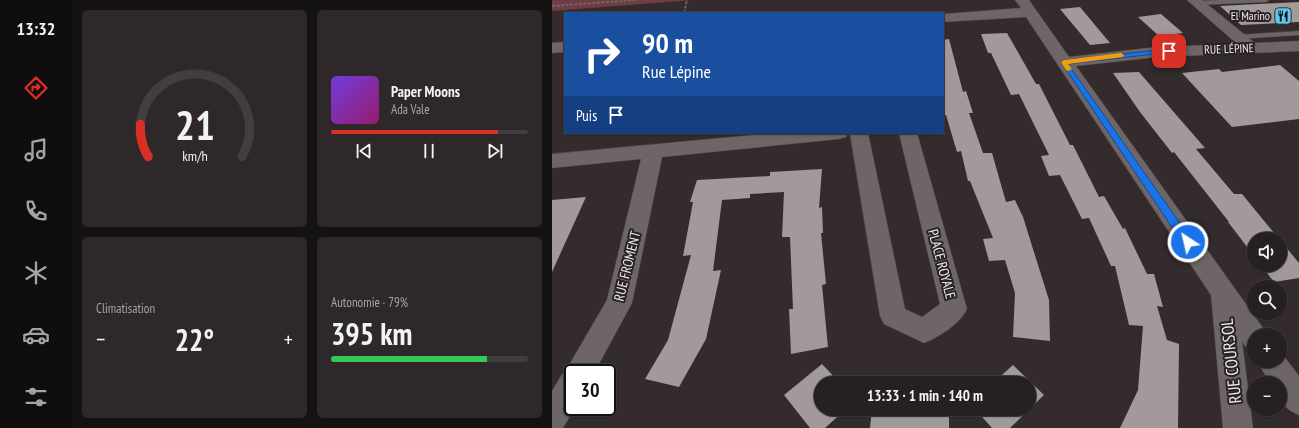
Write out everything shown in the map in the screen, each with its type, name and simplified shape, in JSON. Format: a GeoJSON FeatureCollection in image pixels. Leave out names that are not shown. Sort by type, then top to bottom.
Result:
{"type":"FeatureCollection","features":[{"type":"Feature","properties":{"kind":"street"},"geometry":{"type":"LineString","coordinates":[[1178,0],[1235,43]]}},
{"type":"Feature","properties":{"kind":"street"},"geometry":{"type":"LineString","coordinates":[[1196,2],[1235,43]]}},
{"type":"Feature","properties":{"kind":"street"},"geometry":{"type":"LineString","coordinates":[[944,18],[1026,6],[1248,328]]}},
{"type":"Feature","properties":{"kind":"street","name":"RUE LÉPINE"},"geometry":{"type":"LineString","coordinates":[[1064,62],[1235,43],[1251,48],[1295,39]]}},
{"type":"Feature","properties":{"kind":"street"},"geometry":{"type":"LineString","coordinates":[[552,48],[564,47]]}},
{"type":"Feature","properties":{"kind":"street"},"geometry":{"type":"LineString","coordinates":[[552,161],[829,134]]}},
{"type":"Feature","properties":{"kind":"street","name":"PLACE ROYALE"},"geometry":{"type":"LineString","coordinates":[[859,134],[893,316],[924,330],[954,309],[908,134]]}},
{"type":"Feature","properties":{"kind":"street","name":"RUE FROMENT"},"geometry":{"type":"LineString","coordinates":[[584,364],[619,303],[653,151]]}},
{"type":"Feature","properties":{"kind":"street","name":"RUE COURSOL"},"geometry":{"type":"LineString","coordinates":[[1223,294],[1238,428]]}},
{"type":"Feature","properties":{"kind":"street"},"geometry":{"type":"LineString","coordinates":[[1276,368],[1299,400]]}},
{"type":"Feature","properties":{"kind":"street"},"geometry":{"type":"LineString","coordinates":[[552,419],[564,398]]}},
{"type":"Feature","properties":{"kind":"lane"},"geometry":{"type":"LineString","coordinates":[[1196,2],[1266,0]]}},
{"type":"Feature","properties":{"kind":"lane"},"geometry":{"type":"LineString","coordinates":[[1295,39],[1299,32]]}},
{"type":"Feature","properties":{"kind":"lane"},"geometry":{"type":"LineString","coordinates":[[1235,43],[1299,40]]}},
{"type":"Feature","properties":{"kind":"path"},"geometry":{"type":"LineString","coordinates":[[552,6],[635,0]]}},
{"type":"Feature","properties":{"kind":"path"},"geometry":{"type":"LineString","coordinates":[[684,12],[687,0]]}},
{"type":"Feature","properties":{"kind":"shaded area"},"geometry":{"type":"Polygon","coordinates":[[[552,0],[693,0],[552,11],[552,0]]]}},
{"type":"Feature","properties":{"kind":"building"},"geometry":{"type":"Polygon","coordinates":[[[1299,2],[1299,22],[1241,25],[1220,6],[1299,2]]]}},
{"type":"Feature","properties":{"kind":"building"},"geometry":{"type":"Polygon","coordinates":[[[1080,7],[1110,43],[1090,45],[1060,9],[1080,7]]]}},
{"type":"Feature","properties":{"kind":"building"},"geometry":{"type":"Polygon","coordinates":[[[1161,14],[1183,33],[1159,36],[1138,17],[1161,14]]]}},
{"type":"Feature","properties":{"kind":"building"},"geometry":{"type":"Polygon","coordinates":[[[1007,33],[1036,84],[1039,84],[1070,145],[1073,145],[1099,197],[1104,196],[1123,229],[1125,228],[1147,274],[1154,274],[1163,307],[1157,306],[1167,340],[1179,344],[1178,428],[1120,428],[1138,390],[1143,326],[1129,325],[1115,266],[1111,266],[1089,218],[1082,219],[1060,175],[1049,176],[1041,156],[1049,155],[1019,94],[1011,95],[991,53],[988,53],[981,34],[1007,33]]]}},
{"type":"Feature","properties":{"kind":"building"},"geometry":{"type":"Polygon","coordinates":[[[949,39],[963,92],[966,91],[973,113],[969,113],[983,153],[992,153],[1006,202],[1015,200],[1023,217],[1049,300],[1050,341],[1013,337],[1015,293],[1005,260],[989,261],[983,239],[993,238],[970,181],[968,181],[961,151],[957,152],[946,115],[944,116],[944,40],[949,39]]]}},
{"type":"Feature","properties":{"kind":"building"},"geometry":{"type":"Polygon","coordinates":[[[1280,65],[1299,81],[1299,119],[1232,127],[1182,73],[1219,69],[1222,72],[1280,65]]]}},
{"type":"Feature","properties":{"kind":"building"},"geometry":{"type":"Polygon","coordinates":[[[1139,72],[1205,148],[1196,149],[1234,194],[1242,194],[1273,232],[1247,232],[1247,247],[1174,152],[1172,153],[1140,112],[1113,73],[1139,72]]]}},
{"type":"Feature","properties":{"kind":"building"},"geometry":{"type":"Polygon","coordinates":[[[822,169],[819,208],[822,207],[823,233],[821,233],[826,284],[822,285],[828,347],[791,354],[789,309],[793,309],[790,237],[782,237],[784,192],[750,194],[750,198],[722,200],[713,271],[721,270],[706,339],[679,387],[645,379],[668,340],[691,255],[683,256],[693,202],[690,202],[697,180],[770,176],[770,172],[822,169]]]}},
{"type":"Feature","properties":{"kind":"building"},"geometry":{"type":"Polygon","coordinates":[[[586,197],[552,272],[552,200],[586,197]]]}},
{"type":"Feature","properties":{"kind":"building"},"geometry":{"type":"Polygon","coordinates":[[[1287,248],[1299,263],[1299,278],[1272,280],[1266,272],[1287,272],[1287,248]]]}},
{"type":"Feature","properties":{"kind":"building"},"geometry":{"type":"Polygon","coordinates":[[[822,364],[833,376],[814,376],[814,416],[838,416],[825,428],[810,428],[784,395],[822,364]]]}},
{"type":"Feature","properties":{"kind":"building"},"geometry":{"type":"Polygon","coordinates":[[[1013,365],[1024,376],[1001,376],[1013,365]]]}},
{"type":"Feature","properties":{"kind":"building"},"geometry":{"type":"Polygon","coordinates":[[[1036,387],[1044,395],[1036,403],[1036,387]]]}},
{"type":"Feature","properties":{"kind":"building"},"geometry":{"type":"Polygon","coordinates":[[[871,416],[949,416],[949,428],[870,428],[871,416]]]}},
{"type":"Feature","properties":{"kind":"building"},"geometry":{"type":"Polygon","coordinates":[[[981,416],[1022,416],[1010,428],[992,428],[981,416]]]}},
{"type":"Feature","properties":{"kind":"slow traffic"},"geometry":{"type":"LineString","coordinates":[[1068,69],[1064,62],[1121,55]]}},
{"type":"Feature","properties":{"kind":"place","name":"El Marino"},"geometry":{"type":"Point","coordinates":[1283,16]}},
{"type":"Feature","properties":{"kind":"route"},"geometry":{"type":"LineString","coordinates":[[1169,51],[1064,62],[1188,242]]}}]}
